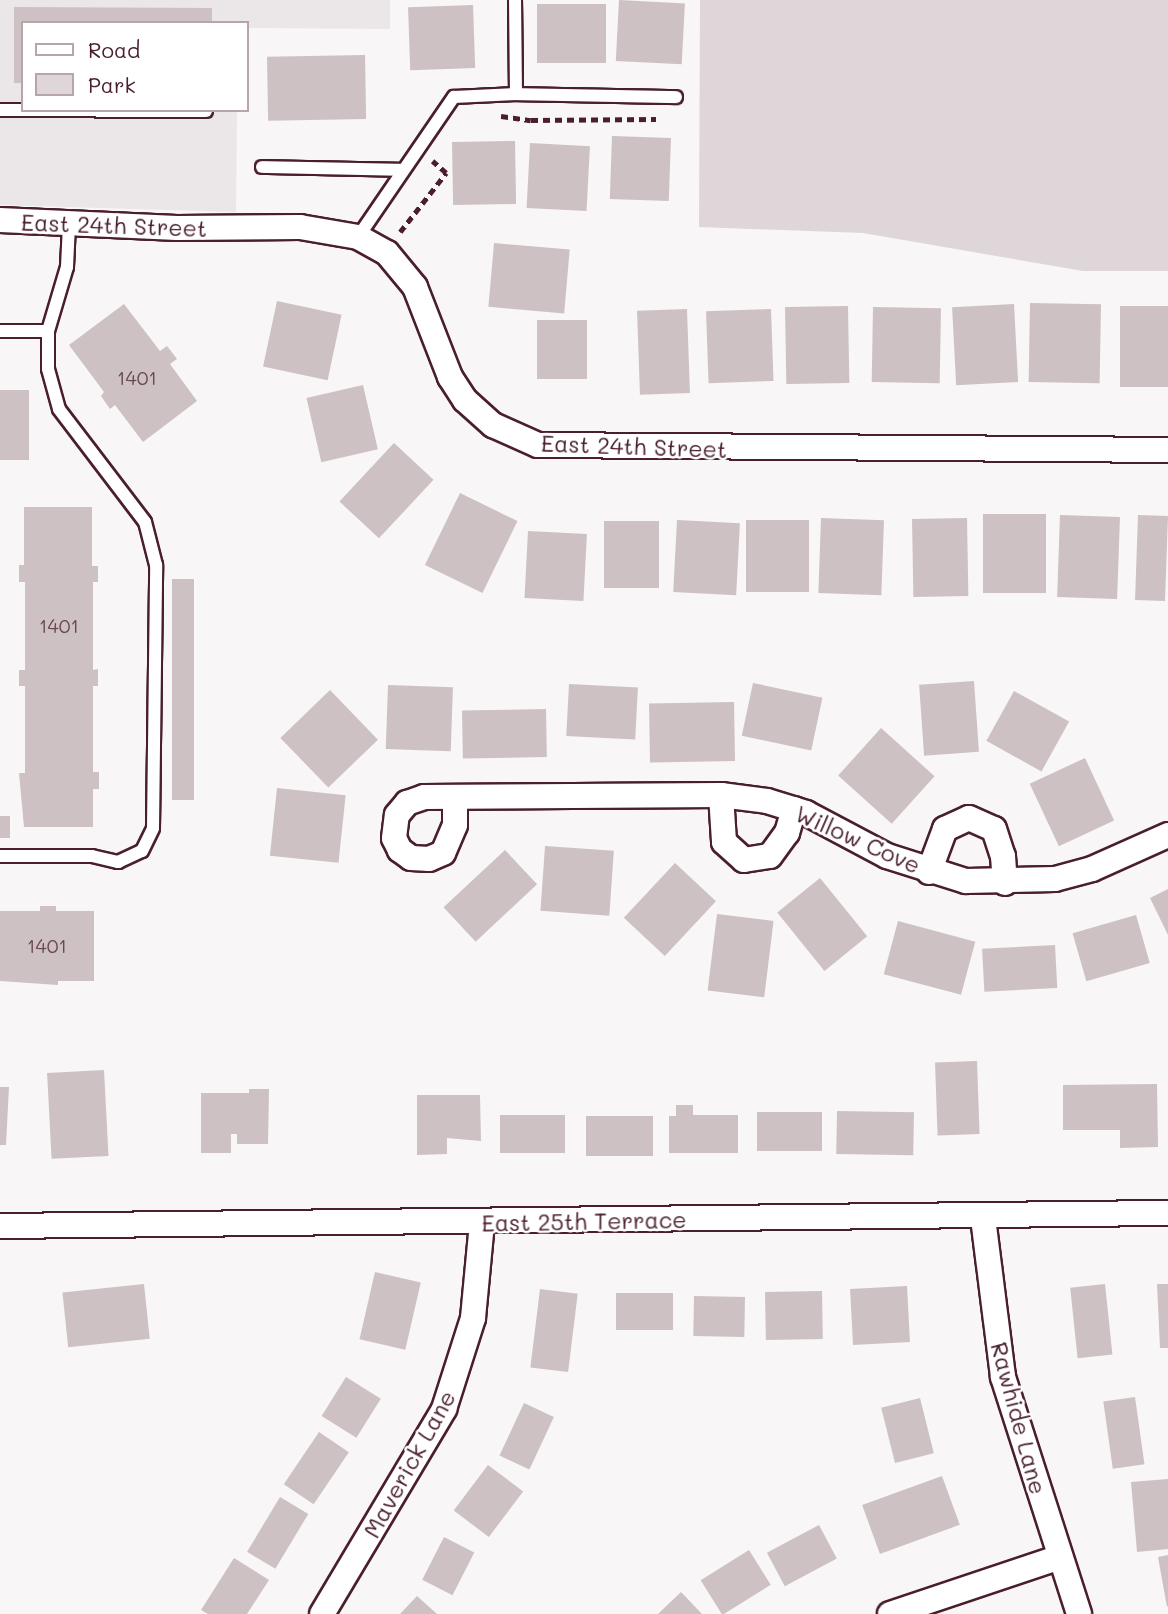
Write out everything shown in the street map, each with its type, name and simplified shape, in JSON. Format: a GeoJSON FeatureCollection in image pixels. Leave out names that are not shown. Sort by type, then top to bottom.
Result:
{"type":"FeatureCollection","features":[{"type":"Feature","properties":{"kind":"street","name":"East 24th Street"},"geometry":{"type":"LineString","coordinates":[[0,220],[69,224],[300,227],[358,237],[387,253],[415,287],[450,377],[465,400],[493,425],[538,445],[1168,450]]}},
{"type":"Feature","properties":{"kind":"street","name":"Willow Cove"},"geometry":{"type":"LineString","coordinates":[[456,797],[721,795],[794,809],[887,856],[929,872],[966,881],[1005,883],[1055,879],[1093,869],[1168,835]]}},
{"type":"Feature","properties":{"kind":"street"},"geometry":{"type":"LineString","coordinates":[[721,795],[724,842],[744,860],[770,856],[786,833],[794,809]]}},
{"type":"Feature","properties":{"kind":"street"},"geometry":{"type":"LineString","coordinates":[[929,872],[946,829],[969,818],[994,828],[1003,856],[1005,883]]}},
{"type":"Feature","properties":{"kind":"street","name":"East 25th Terrace"},"geometry":{"type":"LineString","coordinates":[[0,1226],[983,1218],[1168,1213]]}},
{"type":"Feature","properties":{"kind":"street","name":"Rawhide Lane"},"geometry":{"type":"LineString","coordinates":[[983,1218],[1003,1377],[1079,1614]]}},
{"type":"Feature","properties":{"kind":"street","name":"Maverick Lane"},"geometry":{"type":"LineString","coordinates":[[322,1614],[424,1446],[452,1388],[474,1318],[482,1222]]}},
{"type":"Feature","properties":{"kind":"street"},"geometry":{"type":"LineString","coordinates":[[890,1614],[1060,1558]]}},
{"type":"Feature","properties":{"kind":"lane"},"geometry":{"type":"LineString","coordinates":[[514,0],[516,94]]}},
{"type":"Feature","properties":{"kind":"lane"},"geometry":{"type":"LineString","coordinates":[[358,237],[454,97],[516,94],[676,97]]}},
{"type":"Feature","properties":{"kind":"lane"},"geometry":{"type":"LineString","coordinates":[[0,110],[21,110]]}},
{"type":"Feature","properties":{"kind":"lane"},"geometry":{"type":"LineString","coordinates":[[262,167],[403,170]]}},
{"type":"Feature","properties":{"kind":"lane"},"geometry":{"type":"LineString","coordinates":[[0,856],[92,856],[118,862],[142,851],[153,828],[156,565],[145,522],[59,409],[48,369],[48,331],[67,267],[69,224]]}},
{"type":"Feature","properties":{"kind":"lane"},"geometry":{"type":"LineString","coordinates":[[0,331],[48,331]]}},
{"type":"Feature","properties":{"kind":"path"},"geometry":{"type":"LineString","coordinates":[[495,115],[531,120],[670,119]]}},
{"type":"Feature","properties":{"kind":"path"},"geometry":{"type":"LineString","coordinates":[[400,233],[446,173],[428,158],[435,148]]}},
{"type":"Feature","properties":{"kind":"shaded area"},"geometry":{"type":"Polygon","coordinates":[[[0,0],[390,0],[390,29],[248,28],[248,21],[21,21],[21,112],[237,112],[236,212],[0,205],[0,0]]]}},
{"type":"Feature","properties":{"kind":"green space"},"geometry":{"type":"Polygon","coordinates":[[[700,0],[1168,0],[1168,271],[1083,271],[863,233],[699,227],[700,0]]]}},
{"type":"Feature","properties":{"kind":"building"},"geometry":{"type":"Polygon","coordinates":[[[619,0],[685,3],[682,64],[616,61],[619,0]]]}},
{"type":"Feature","properties":{"kind":"building"},"geometry":{"type":"Polygon","coordinates":[[[537,4],[606,4],[606,63],[537,63],[537,4]]]}},
{"type":"Feature","properties":{"kind":"building"},"geometry":{"type":"Polygon","coordinates":[[[473,5],[475,68],[410,70],[408,7],[473,5]]]}},
{"type":"Feature","properties":{"kind":"building"},"geometry":{"type":"Polygon","coordinates":[[[14,7],[212,8],[212,21],[21,21],[21,83],[14,83],[14,7]]]}},
{"type":"Feature","properties":{"kind":"building"},"geometry":{"type":"Polygon","coordinates":[[[365,55],[366,119],[268,121],[267,57],[365,55]]]}},
{"type":"Feature","properties":{"kind":"building"},"geometry":{"type":"Polygon","coordinates":[[[612,136],[671,138],[669,201],[610,199],[612,136]]]}},
{"type":"Feature","properties":{"kind":"building"},"geometry":{"type":"Polygon","coordinates":[[[515,141],[516,204],[453,205],[452,142],[515,141]]]}},
{"type":"Feature","properties":{"kind":"building"},"geometry":{"type":"Polygon","coordinates":[[[530,143],[590,146],[587,211],[527,208],[530,143]]]}},
{"type":"Feature","properties":{"kind":"building"},"geometry":{"type":"Polygon","coordinates":[[[494,243],[570,250],[564,313],[488,307],[494,243]]]}},
{"type":"Feature","properties":{"kind":"building"},"geometry":{"type":"Polygon","coordinates":[[[277,301],[342,315],[328,380],[263,367],[277,301]]]}},
{"type":"Feature","properties":{"kind":"building"},"geometry":{"type":"Polygon","coordinates":[[[1030,303],[1101,304],[1100,383],[1029,382],[1030,303]]]}},
{"type":"Feature","properties":{"kind":"building"},"geometry":{"type":"Polygon","coordinates":[[[124,304],[160,351],[167,346],[177,359],[170,364],[197,401],[143,442],[115,405],[110,409],[101,396],[104,392],[69,345],[124,304]]]}},
{"type":"Feature","properties":{"kind":"building"},"geometry":{"type":"Polygon","coordinates":[[[1014,304],[1018,382],[956,385],[952,307],[1014,304]]]}},
{"type":"Feature","properties":{"kind":"building"},"geometry":{"type":"Polygon","coordinates":[[[848,306],[849,383],[786,384],[785,307],[848,306]]]}},
{"type":"Feature","properties":{"kind":"building"},"geometry":{"type":"Polygon","coordinates":[[[1120,306],[1168,306],[1168,387],[1120,387],[1120,306]]]}},
{"type":"Feature","properties":{"kind":"building"},"geometry":{"type":"Polygon","coordinates":[[[873,307],[941,308],[940,383],[872,382],[873,307]]]}},
{"type":"Feature","properties":{"kind":"building"},"geometry":{"type":"Polygon","coordinates":[[[687,309],[690,393],[640,395],[637,311],[687,309]]]}},
{"type":"Feature","properties":{"kind":"building"},"geometry":{"type":"Polygon","coordinates":[[[771,309],[774,381],[709,383],[706,311],[771,309]]]}},
{"type":"Feature","properties":{"kind":"building"},"geometry":{"type":"Polygon","coordinates":[[[537,320],[587,320],[587,379],[537,379],[537,320]]]}},
{"type":"Feature","properties":{"kind":"building"},"geometry":{"type":"Polygon","coordinates":[[[363,385],[378,449],[321,462],[306,398],[363,385]]]}},
{"type":"Feature","properties":{"kind":"building"},"geometry":{"type":"Polygon","coordinates":[[[0,390],[29,390],[29,460],[0,460],[0,390]]]}},
{"type":"Feature","properties":{"kind":"building"},"geometry":{"type":"Polygon","coordinates":[[[394,443],[433,480],[379,538],[339,502],[394,443]]]}},
{"type":"Feature","properties":{"kind":"building"},"geometry":{"type":"Polygon","coordinates":[[[460,493],[518,521],[482,593],[425,565],[460,493]]]}},
{"type":"Feature","properties":{"kind":"building"},"geometry":{"type":"Polygon","coordinates":[[[24,507],[92,507],[92,566],[98,566],[98,582],[93,582],[93,670],[98,669],[98,686],[93,686],[93,772],[99,772],[99,789],[93,789],[93,827],[24,827],[19,773],[25,773],[25,686],[19,686],[19,670],[25,670],[25,582],[19,582],[19,565],[24,565],[24,507]]]}},
{"type":"Feature","properties":{"kind":"building"},"geometry":{"type":"Polygon","coordinates":[[[983,514],[1046,514],[1046,593],[983,593],[983,514]]]}},
{"type":"Feature","properties":{"kind":"building"},"geometry":{"type":"Polygon","coordinates":[[[1060,515],[1120,517],[1117,599],[1057,597],[1060,515]]]}},
{"type":"Feature","properties":{"kind":"building"},"geometry":{"type":"Polygon","coordinates":[[[1138,515],[1168,516],[1165,601],[1135,600],[1138,515]]]}},
{"type":"Feature","properties":{"kind":"building"},"geometry":{"type":"Polygon","coordinates":[[[821,518],[884,520],[881,595],[818,593],[821,518]]]}},
{"type":"Feature","properties":{"kind":"building"},"geometry":{"type":"Polygon","coordinates":[[[967,518],[968,596],[913,597],[912,519],[967,518]]]}},
{"type":"Feature","properties":{"kind":"building"},"geometry":{"type":"Polygon","coordinates":[[[677,520],[740,523],[736,595],[673,592],[677,520]]]}},
{"type":"Feature","properties":{"kind":"building"},"geometry":{"type":"Polygon","coordinates":[[[746,520],[809,520],[809,592],[746,592],[746,520]]]}},
{"type":"Feature","properties":{"kind":"building"},"geometry":{"type":"Polygon","coordinates":[[[604,521],[659,521],[659,588],[604,588],[604,521]]]}},
{"type":"Feature","properties":{"kind":"building"},"geometry":{"type":"Polygon","coordinates":[[[528,531],[587,534],[583,601],[524,598],[528,531]]]}},
{"type":"Feature","properties":{"kind":"building"},"geometry":{"type":"Polygon","coordinates":[[[172,579],[194,579],[194,800],[172,800],[172,579]]]}},
{"type":"Feature","properties":{"kind":"building"},"geometry":{"type":"Polygon","coordinates":[[[974,681],[979,752],[924,756],[919,685],[974,681]]]}},
{"type":"Feature","properties":{"kind":"building"},"geometry":{"type":"Polygon","coordinates":[[[753,683],[822,698],[811,751],[742,736],[753,683]]]}},
{"type":"Feature","properties":{"kind":"building"},"geometry":{"type":"Polygon","coordinates":[[[569,684],[638,688],[635,740],[566,736],[569,684]]]}},
{"type":"Feature","properties":{"kind":"building"},"geometry":{"type":"Polygon","coordinates":[[[388,685],[453,687],[451,751],[386,749],[388,685]]]}},
{"type":"Feature","properties":{"kind":"building"},"geometry":{"type":"Polygon","coordinates":[[[330,690],[378,740],[328,788],[280,738],[330,690]]]}},
{"type":"Feature","properties":{"kind":"building"},"geometry":{"type":"Polygon","coordinates":[[[1014,691],[1069,722],[1041,771],[986,741],[1014,691]]]}},
{"type":"Feature","properties":{"kind":"building"},"geometry":{"type":"Polygon","coordinates":[[[734,702],[735,761],[650,762],[649,703],[734,702]]]}},
{"type":"Feature","properties":{"kind":"building"},"geometry":{"type":"Polygon","coordinates":[[[546,709],[547,757],[463,758],[462,710],[546,709]]]}},
{"type":"Feature","properties":{"kind":"building"},"geometry":{"type":"Polygon","coordinates":[[[881,728],[935,776],[892,824],[838,776],[881,728]]]}},
{"type":"Feature","properties":{"kind":"building"},"geometry":{"type":"Polygon","coordinates":[[[1085,758],[1114,821],[1059,846],[1030,784],[1085,758]]]}},
{"type":"Feature","properties":{"kind":"building"},"geometry":{"type":"Polygon","coordinates":[[[277,788],[346,795],[339,863],[270,856],[277,788]]]}},
{"type":"Feature","properties":{"kind":"building"},"geometry":{"type":"Polygon","coordinates":[[[0,816],[10,816],[10,838],[0,838],[0,816]]]}},
{"type":"Feature","properties":{"kind":"building"},"geometry":{"type":"Polygon","coordinates":[[[545,846],[614,851],[609,916],[540,911],[545,846]]]}},
{"type":"Feature","properties":{"kind":"building"},"geometry":{"type":"Polygon","coordinates":[[[505,850],[537,884],[476,942],[444,907],[505,850]]]}},
{"type":"Feature","properties":{"kind":"building"},"geometry":{"type":"Polygon","coordinates":[[[675,863],[716,901],[665,956],[624,918],[675,863]]]}},
{"type":"Feature","properties":{"kind":"building"},"geometry":{"type":"Polygon","coordinates":[[[820,878],[867,936],[824,971],[777,913],[820,878]]]}},
{"type":"Feature","properties":{"kind":"building"},"geometry":{"type":"Polygon","coordinates":[[[1168,889],[1168,935],[1150,898],[1168,889]]]}},
{"type":"Feature","properties":{"kind":"building"},"geometry":{"type":"Polygon","coordinates":[[[40,906],[56,906],[56,911],[94,911],[94,981],[58,981],[58,985],[0,981],[0,911],[40,911],[40,906]]]}},
{"type":"Feature","properties":{"kind":"building"},"geometry":{"type":"Polygon","coordinates":[[[717,914],[774,921],[764,997],[708,990],[717,914]]]}},
{"type":"Feature","properties":{"kind":"building"},"geometry":{"type":"Polygon","coordinates":[[[1136,915],[1150,963],[1086,981],[1073,933],[1136,915]]]}},
{"type":"Feature","properties":{"kind":"building"},"geometry":{"type":"Polygon","coordinates":[[[898,921],[975,942],[961,995],[884,974],[898,921]]]}},
{"type":"Feature","properties":{"kind":"building"},"geometry":{"type":"Polygon","coordinates":[[[1055,945],[1057,988],[984,992],[982,949],[1055,945]]]}},
{"type":"Feature","properties":{"kind":"building"},"geometry":{"type":"Polygon","coordinates":[[[977,1061],[980,1134],[938,1135],[935,1062],[977,1061]]]}},
{"type":"Feature","properties":{"kind":"building"},"geometry":{"type":"Polygon","coordinates":[[[104,1070],[109,1156],[52,1159],[47,1073],[104,1070]]]}},
{"type":"Feature","properties":{"kind":"building"},"geometry":{"type":"Polygon","coordinates":[[[1157,1084],[1158,1147],[1120,1148],[1120,1130],[1063,1130],[1063,1085],[1157,1084]]]}},
{"type":"Feature","properties":{"kind":"building"},"geometry":{"type":"Polygon","coordinates":[[[0,1087],[9,1087],[6,1145],[0,1145],[0,1087]]]}},
{"type":"Feature","properties":{"kind":"building"},"geometry":{"type":"Polygon","coordinates":[[[249,1089],[269,1089],[268,1144],[237,1144],[237,1134],[231,1134],[231,1153],[201,1153],[201,1093],[249,1093],[249,1089]]]}},
{"type":"Feature","properties":{"kind":"building"},"geometry":{"type":"Polygon","coordinates":[[[417,1095],[480,1095],[481,1141],[447,1138],[447,1154],[417,1155],[417,1095]]]}},
{"type":"Feature","properties":{"kind":"building"},"geometry":{"type":"Polygon","coordinates":[[[676,1105],[693,1105],[693,1115],[738,1115],[738,1153],[669,1153],[669,1116],[676,1116],[676,1105]]]}},
{"type":"Feature","properties":{"kind":"building"},"geometry":{"type":"Polygon","coordinates":[[[837,1111],[914,1112],[913,1155],[836,1154],[837,1111]]]}},
{"type":"Feature","properties":{"kind":"building"},"geometry":{"type":"Polygon","coordinates":[[[757,1112],[822,1112],[822,1151],[757,1151],[757,1112]]]}},
{"type":"Feature","properties":{"kind":"building"},"geometry":{"type":"Polygon","coordinates":[[[500,1115],[565,1115],[565,1153],[500,1153],[500,1115]]]}},
{"type":"Feature","properties":{"kind":"building"},"geometry":{"type":"Polygon","coordinates":[[[586,1116],[653,1116],[653,1156],[586,1156],[586,1116]]]}},
{"type":"Feature","properties":{"kind":"building"},"geometry":{"type":"Polygon","coordinates":[[[375,1272],[421,1283],[405,1350],[359,1339],[375,1272]]]}},
{"type":"Feature","properties":{"kind":"building"},"geometry":{"type":"Polygon","coordinates":[[[144,1284],[150,1339],[68,1347],[62,1293],[144,1284]]]}},
{"type":"Feature","properties":{"kind":"building"},"geometry":{"type":"Polygon","coordinates":[[[1105,1284],[1112,1355],[1078,1358],[1070,1288],[1105,1284]]]}},
{"type":"Feature","properties":{"kind":"building"},"geometry":{"type":"Polygon","coordinates":[[[1157,1284],[1168,1284],[1168,1348],[1160,1348],[1157,1284]]]}},
{"type":"Feature","properties":{"kind":"building"},"geometry":{"type":"Polygon","coordinates":[[[907,1286],[910,1342],[853,1345],[850,1289],[907,1286]]]}},
{"type":"Feature","properties":{"kind":"building"},"geometry":{"type":"Polygon","coordinates":[[[540,1289],[578,1294],[568,1372],[530,1367],[540,1289]]]}},
{"type":"Feature","properties":{"kind":"building"},"geometry":{"type":"Polygon","coordinates":[[[822,1291],[823,1339],[766,1340],[765,1292],[822,1291]]]}},
{"type":"Feature","properties":{"kind":"building"},"geometry":{"type":"Polygon","coordinates":[[[616,1293],[673,1293],[673,1330],[616,1330],[616,1293]]]}},
{"type":"Feature","properties":{"kind":"building"},"geometry":{"type":"Polygon","coordinates":[[[694,1296],[745,1297],[744,1337],[693,1336],[694,1296]]]}},
{"type":"Feature","properties":{"kind":"building"},"geometry":{"type":"Polygon","coordinates":[[[346,1377],[381,1399],[356,1438],[322,1416],[346,1377]]]}},
{"type":"Feature","properties":{"kind":"building"},"geometry":{"type":"Polygon","coordinates":[[[1135,1397],[1144,1464],[1113,1469],[1103,1401],[1135,1397]]]}},
{"type":"Feature","properties":{"kind":"building"},"geometry":{"type":"Polygon","coordinates":[[[920,1398],[934,1453],[895,1463],[881,1408],[920,1398]]]}},
{"type":"Feature","properties":{"kind":"building"},"geometry":{"type":"Polygon","coordinates":[[[524,1403],[554,1417],[529,1470],[499,1456],[524,1403]]]}},
{"type":"Feature","properties":{"kind":"building"},"geometry":{"type":"Polygon","coordinates":[[[319,1432],[349,1452],[314,1504],[284,1484],[319,1432]]]}},
{"type":"Feature","properties":{"kind":"building"},"geometry":{"type":"Polygon","coordinates":[[[488,1465],[523,1491],[489,1537],[454,1511],[488,1465]]]}},
{"type":"Feature","properties":{"kind":"building"},"geometry":{"type":"Polygon","coordinates":[[[942,1476],[960,1525],[880,1554],[862,1505],[942,1476]]]}},
{"type":"Feature","properties":{"kind":"building"},"geometry":{"type":"Polygon","coordinates":[[[1168,1479],[1168,1549],[1137,1552],[1131,1482],[1168,1479]]]}},
{"type":"Feature","properties":{"kind":"building"},"geometry":{"type":"Polygon","coordinates":[[[280,1497],[308,1514],[275,1569],[247,1552],[280,1497]]]}},
{"type":"Feature","properties":{"kind":"building"},"geometry":{"type":"Polygon","coordinates":[[[819,1525],[837,1559],[785,1586],[767,1553],[819,1525]]]}},
{"type":"Feature","properties":{"kind":"building"},"geometry":{"type":"Polygon","coordinates":[[[444,1537],[474,1552],[453,1595],[422,1580],[444,1537]]]}},
{"type":"Feature","properties":{"kind":"building"},"geometry":{"type":"Polygon","coordinates":[[[749,1550],[771,1585],[722,1614],[701,1580],[749,1550]]]}},
{"type":"Feature","properties":{"kind":"building"},"geometry":{"type":"Polygon","coordinates":[[[1168,1555],[1168,1606],[1167,1607],[1158,1557],[1168,1555]]]}},
{"type":"Feature","properties":{"kind":"building"},"geometry":{"type":"Polygon","coordinates":[[[234,1558],[269,1580],[247,1614],[208,1614],[201,1610],[234,1558]]]}},
{"type":"Feature","properties":{"kind":"building"},"geometry":{"type":"Polygon","coordinates":[[[681,1592],[702,1614],[658,1614],[681,1592]]]}},
{"type":"Feature","properties":{"kind":"building"},"geometry":{"type":"Polygon","coordinates":[[[417,1596],[437,1614],[400,1614],[417,1596]]]}}]}
